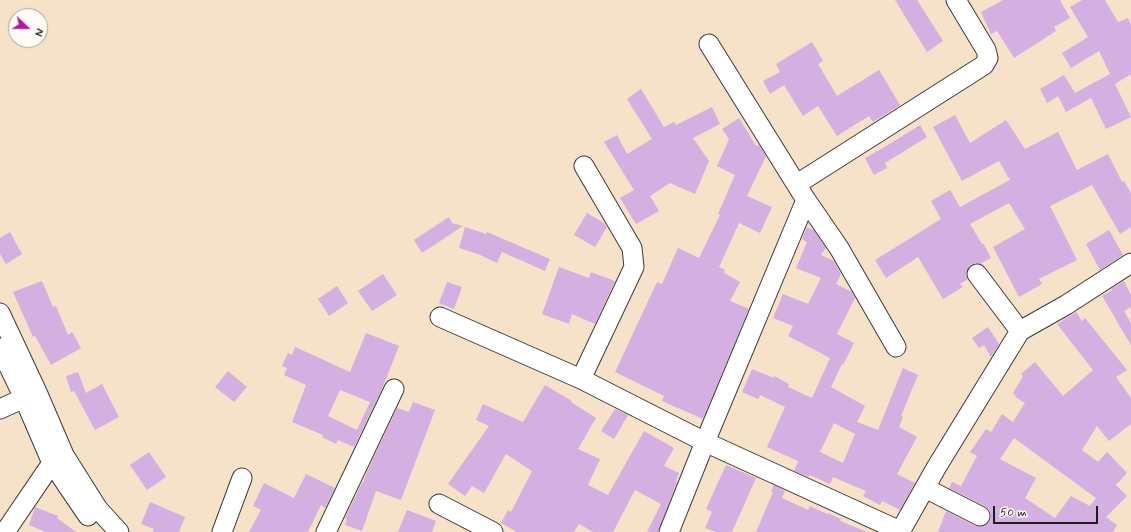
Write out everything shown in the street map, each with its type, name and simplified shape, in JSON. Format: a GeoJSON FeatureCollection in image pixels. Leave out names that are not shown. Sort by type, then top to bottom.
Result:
{"type":"FeatureCollection","features":[{"type":"Feature","properties":{"kind":"street"},"geometry":{"type":"LineString","coordinates":[[669,532],[801,192],[984,65],[988,58],[986,50],[956,0]]}},
{"type":"Feature","properties":{"kind":"street"},"geometry":{"type":"LineString","coordinates":[[709,44],[801,192],[839,248],[896,347]]}},
{"type":"Feature","properties":{"kind":"street"},"geometry":{"type":"LineString","coordinates":[[581,379],[634,267],[632,248],[584,166]]}},
{"type":"Feature","properties":{"kind":"street"},"geometry":{"type":"LineString","coordinates":[[440,317],[581,379],[705,442],[900,532],[1020,331],[1130,266]]}},
{"type":"Feature","properties":{"kind":"street"},"geometry":{"type":"LineString","coordinates":[[977,274],[1020,331]]}},
{"type":"Feature","properties":{"kind":"street"},"geometry":{"type":"LineString","coordinates":[[0,313],[37,392],[64,455],[98,509],[119,532]]}},
{"type":"Feature","properties":{"kind":"street"},"geometry":{"type":"LineString","coordinates":[[0,348],[24,398],[52,463],[88,517],[103,532]]}},
{"type":"Feature","properties":{"kind":"street"},"geometry":{"type":"LineString","coordinates":[[326,532],[394,389]]}},
{"type":"Feature","properties":{"kind":"street"},"geometry":{"type":"LineString","coordinates":[[0,409],[24,398]]}},
{"type":"Feature","properties":{"kind":"street"},"geometry":{"type":"LineString","coordinates":[[5,532],[52,463]]}},
{"type":"Feature","properties":{"kind":"street"},"geometry":{"type":"LineString","coordinates":[[222,532],[242,478]]}},
{"type":"Feature","properties":{"kind":"street"},"geometry":{"type":"LineString","coordinates":[[925,488],[980,516]]}},
{"type":"Feature","properties":{"kind":"street"},"geometry":{"type":"LineString","coordinates":[[439,504],[492,532]]}},
{"type":"Feature","properties":{"kind":"building"},"geometry":{"type":"Polygon","coordinates":[[[895,0],[917,0],[943,41],[927,52],[895,0]]]}},
{"type":"Feature","properties":{"kind":"building"},"geometry":{"type":"Polygon","coordinates":[[[1003,0],[1060,0],[1070,18],[1054,27],[1056,31],[1014,58],[997,31],[991,34],[981,12],[1003,0]]]}},
{"type":"Feature","properties":{"kind":"building"},"geometry":{"type":"Polygon","coordinates":[[[1082,0],[1105,0],[1118,22],[1128,18],[1131,25],[1131,74],[1115,84],[1131,117],[1106,129],[1091,98],[1066,112],[1058,96],[1047,103],[1040,89],[1064,75],[1075,93],[1110,74],[1099,51],[1071,68],[1062,53],[1088,37],[1070,7],[1082,0]]]}},
{"type":"Feature","properties":{"kind":"building"},"geometry":{"type":"Polygon","coordinates":[[[812,42],[823,61],[818,64],[837,96],[879,70],[900,105],[873,122],[869,116],[837,136],[818,106],[803,116],[784,85],[770,94],[763,81],[780,72],[776,64],[812,42]]]}},
{"type":"Feature","properties":{"kind":"building"},"geometry":{"type":"Polygon","coordinates":[[[641,89],[664,127],[674,122],[676,125],[712,107],[720,124],[693,138],[709,161],[695,194],[670,183],[650,196],[659,211],[636,224],[620,198],[634,190],[604,142],[617,135],[627,154],[652,139],[627,99],[641,89]]]}},
{"type":"Feature","properties":{"kind":"building"},"geometry":{"type":"Polygon","coordinates":[[[955,115],[970,143],[1006,120],[1025,149],[1058,132],[1077,170],[1108,154],[1122,182],[1124,181],[1131,193],[1131,227],[1120,234],[1092,185],[1050,206],[1077,260],[1039,279],[1042,284],[1019,297],[993,247],[1025,229],[1009,203],[970,224],[991,258],[980,264],[975,263],[970,265],[966,275],[968,279],[960,284],[963,287],[943,299],[918,257],[886,278],[875,260],[941,219],[931,201],[950,190],[960,207],[1010,180],[999,161],[962,181],[933,127],[955,115]]]}},
{"type":"Feature","properties":{"kind":"building"},"geometry":{"type":"Polygon","coordinates":[[[739,118],[756,146],[759,145],[766,156],[747,196],[772,207],[760,233],[739,223],[719,267],[725,270],[724,273],[740,282],[730,301],[749,309],[703,419],[662,401],[664,396],[615,372],[657,282],[662,284],[678,248],[699,258],[720,215],[718,214],[735,175],[717,166],[729,139],[722,129],[739,118]]]}},
{"type":"Feature","properties":{"kind":"building"},"geometry":{"type":"Polygon","coordinates":[[[920,125],[927,137],[885,163],[887,168],[874,175],[865,158],[920,125]]]}},
{"type":"Feature","properties":{"kind":"building"},"geometry":{"type":"Polygon","coordinates":[[[587,213],[604,223],[607,227],[595,247],[574,235],[587,213]]]}},
{"type":"Feature","properties":{"kind":"building"},"geometry":{"type":"Polygon","coordinates":[[[449,217],[452,223],[463,226],[422,253],[414,240],[449,217]]]}},
{"type":"Feature","properties":{"kind":"building"},"geometry":{"type":"Polygon","coordinates":[[[465,227],[486,234],[487,232],[550,259],[545,271],[502,252],[497,263],[478,254],[459,248],[465,227]]]}},
{"type":"Feature","properties":{"kind":"building"},"geometry":{"type":"Polygon","coordinates":[[[807,227],[812,230],[813,229],[826,248],[821,255],[834,261],[841,274],[836,284],[852,292],[855,298],[837,334],[854,343],[831,387],[865,406],[857,422],[878,430],[903,368],[918,375],[901,416],[903,417],[899,427],[917,437],[897,474],[915,483],[900,510],[882,501],[880,505],[863,496],[866,491],[833,477],[830,484],[810,475],[809,477],[794,471],[798,461],[767,447],[785,407],[760,395],[758,399],[742,392],[752,369],[774,378],[774,376],[789,384],[788,387],[812,398],[830,358],[788,336],[793,326],[773,318],[783,294],[808,304],[821,278],[796,268],[807,242],[802,239],[807,227]],[[834,423],[820,452],[843,463],[855,434],[834,423]]]}},
{"type":"Feature","properties":{"kind":"building"},"geometry":{"type":"Polygon","coordinates":[[[1109,230],[1123,255],[1100,270],[1086,244],[1109,230]]]}},
{"type":"Feature","properties":{"kind":"building"},"geometry":{"type":"Polygon","coordinates":[[[10,232],[22,254],[6,264],[0,254],[0,238],[10,232]]]}},
{"type":"Feature","properties":{"kind":"building"},"geometry":{"type":"Polygon","coordinates":[[[559,267],[589,278],[591,272],[615,281],[595,324],[572,314],[569,324],[542,314],[559,267]]]}},
{"type":"Feature","properties":{"kind":"building"},"geometry":{"type":"Polygon","coordinates":[[[383,274],[397,295],[372,311],[358,291],[383,274]]]}},
{"type":"Feature","properties":{"kind":"building"},"geometry":{"type":"Polygon","coordinates":[[[42,281],[53,307],[56,306],[68,335],[72,332],[81,348],[51,365],[35,336],[33,337],[13,292],[42,281]]]}},
{"type":"Feature","properties":{"kind":"building"},"geometry":{"type":"Polygon","coordinates":[[[1124,281],[1131,295],[1131,307],[1124,311],[1131,323],[1131,345],[1102,296],[1124,281]]]}},
{"type":"Feature","properties":{"kind":"building"},"geometry":{"type":"Polygon","coordinates":[[[447,282],[462,287],[454,309],[439,303],[447,282]]]}},
{"type":"Feature","properties":{"kind":"building"},"geometry":{"type":"Polygon","coordinates":[[[337,286],[348,303],[329,316],[318,299],[337,286]]]}},
{"type":"Feature","properties":{"kind":"building"},"geometry":{"type":"Polygon","coordinates":[[[1076,312],[1082,321],[1085,318],[1127,370],[1116,377],[1131,398],[1131,424],[1109,441],[1097,426],[1082,450],[1098,462],[1107,452],[1127,473],[1116,485],[1127,496],[1106,517],[1117,525],[1113,532],[938,532],[946,511],[975,526],[981,527],[990,521],[991,515],[985,506],[949,488],[952,482],[961,486],[977,456],[970,452],[986,429],[991,432],[1002,414],[1013,422],[1025,403],[1017,398],[1013,393],[1023,376],[1021,374],[1035,362],[1063,396],[1093,370],[1057,324],[1076,312]],[[1014,438],[1000,459],[1036,478],[1025,498],[1055,518],[1071,496],[1090,506],[1096,498],[1014,438]]]}},
{"type":"Feature","properties":{"kind":"building"},"geometry":{"type":"Polygon","coordinates":[[[988,327],[999,344],[991,357],[984,345],[979,348],[972,338],[988,327]]]}},
{"type":"Feature","properties":{"kind":"building"},"geometry":{"type":"Polygon","coordinates":[[[366,333],[399,346],[382,389],[354,447],[338,440],[336,444],[322,437],[323,435],[292,422],[306,385],[284,375],[287,368],[282,366],[288,353],[292,355],[295,347],[350,372],[366,333]],[[340,390],[328,416],[357,430],[370,402],[340,390]]]}},
{"type":"Feature","properties":{"kind":"building"},"geometry":{"type":"Polygon","coordinates":[[[228,371],[247,387],[234,402],[215,387],[228,371]]]}},
{"type":"Feature","properties":{"kind":"building"},"geometry":{"type":"Polygon","coordinates":[[[78,372],[86,393],[102,384],[119,417],[95,430],[74,391],[71,392],[66,376],[78,372]]]}},
{"type":"Feature","properties":{"kind":"building"},"geometry":{"type":"Polygon","coordinates":[[[545,385],[572,401],[571,402],[596,418],[578,449],[600,459],[588,485],[608,495],[644,431],[674,448],[664,466],[679,473],[658,532],[647,532],[661,504],[635,490],[613,532],[593,532],[579,524],[574,532],[517,532],[501,523],[508,510],[511,512],[532,471],[506,454],[484,493],[472,486],[465,496],[448,484],[489,426],[476,420],[483,404],[523,422],[545,385]]]}},
{"type":"Feature","properties":{"kind":"building"},"geometry":{"type":"Polygon","coordinates":[[[413,402],[435,410],[401,500],[376,491],[362,531],[345,525],[347,519],[345,518],[363,483],[397,408],[409,412],[413,402]]]}},
{"type":"Feature","properties":{"kind":"building"},"geometry":{"type":"Polygon","coordinates":[[[615,409],[628,415],[614,439],[601,431],[615,409]]]}},
{"type":"Feature","properties":{"kind":"building"},"geometry":{"type":"Polygon","coordinates":[[[149,452],[166,477],[147,490],[130,465],[149,452]]]}},
{"type":"Feature","properties":{"kind":"building"},"geometry":{"type":"Polygon","coordinates":[[[726,465],[756,478],[732,532],[716,532],[705,528],[712,512],[706,509],[726,465]]]}},
{"type":"Feature","properties":{"kind":"building"},"geometry":{"type":"Polygon","coordinates":[[[306,474],[335,488],[325,508],[321,505],[308,532],[249,532],[261,510],[253,506],[264,483],[294,498],[306,474]]]}},
{"type":"Feature","properties":{"kind":"building"},"geometry":{"type":"Polygon","coordinates":[[[774,485],[785,491],[782,498],[808,510],[810,506],[827,514],[828,513],[841,519],[840,521],[867,532],[756,532],[773,492],[771,492],[774,485]]]}},
{"type":"Feature","properties":{"kind":"building"},"geometry":{"type":"Polygon","coordinates":[[[150,502],[185,517],[179,532],[153,532],[154,529],[141,524],[150,502]]]}},
{"type":"Feature","properties":{"kind":"building"},"geometry":{"type":"Polygon","coordinates":[[[35,507],[58,516],[57,518],[76,532],[46,532],[29,525],[35,507]]]}},
{"type":"Feature","properties":{"kind":"building"},"geometry":{"type":"Polygon","coordinates":[[[407,510],[436,521],[432,532],[398,532],[407,510]]]}}]}
